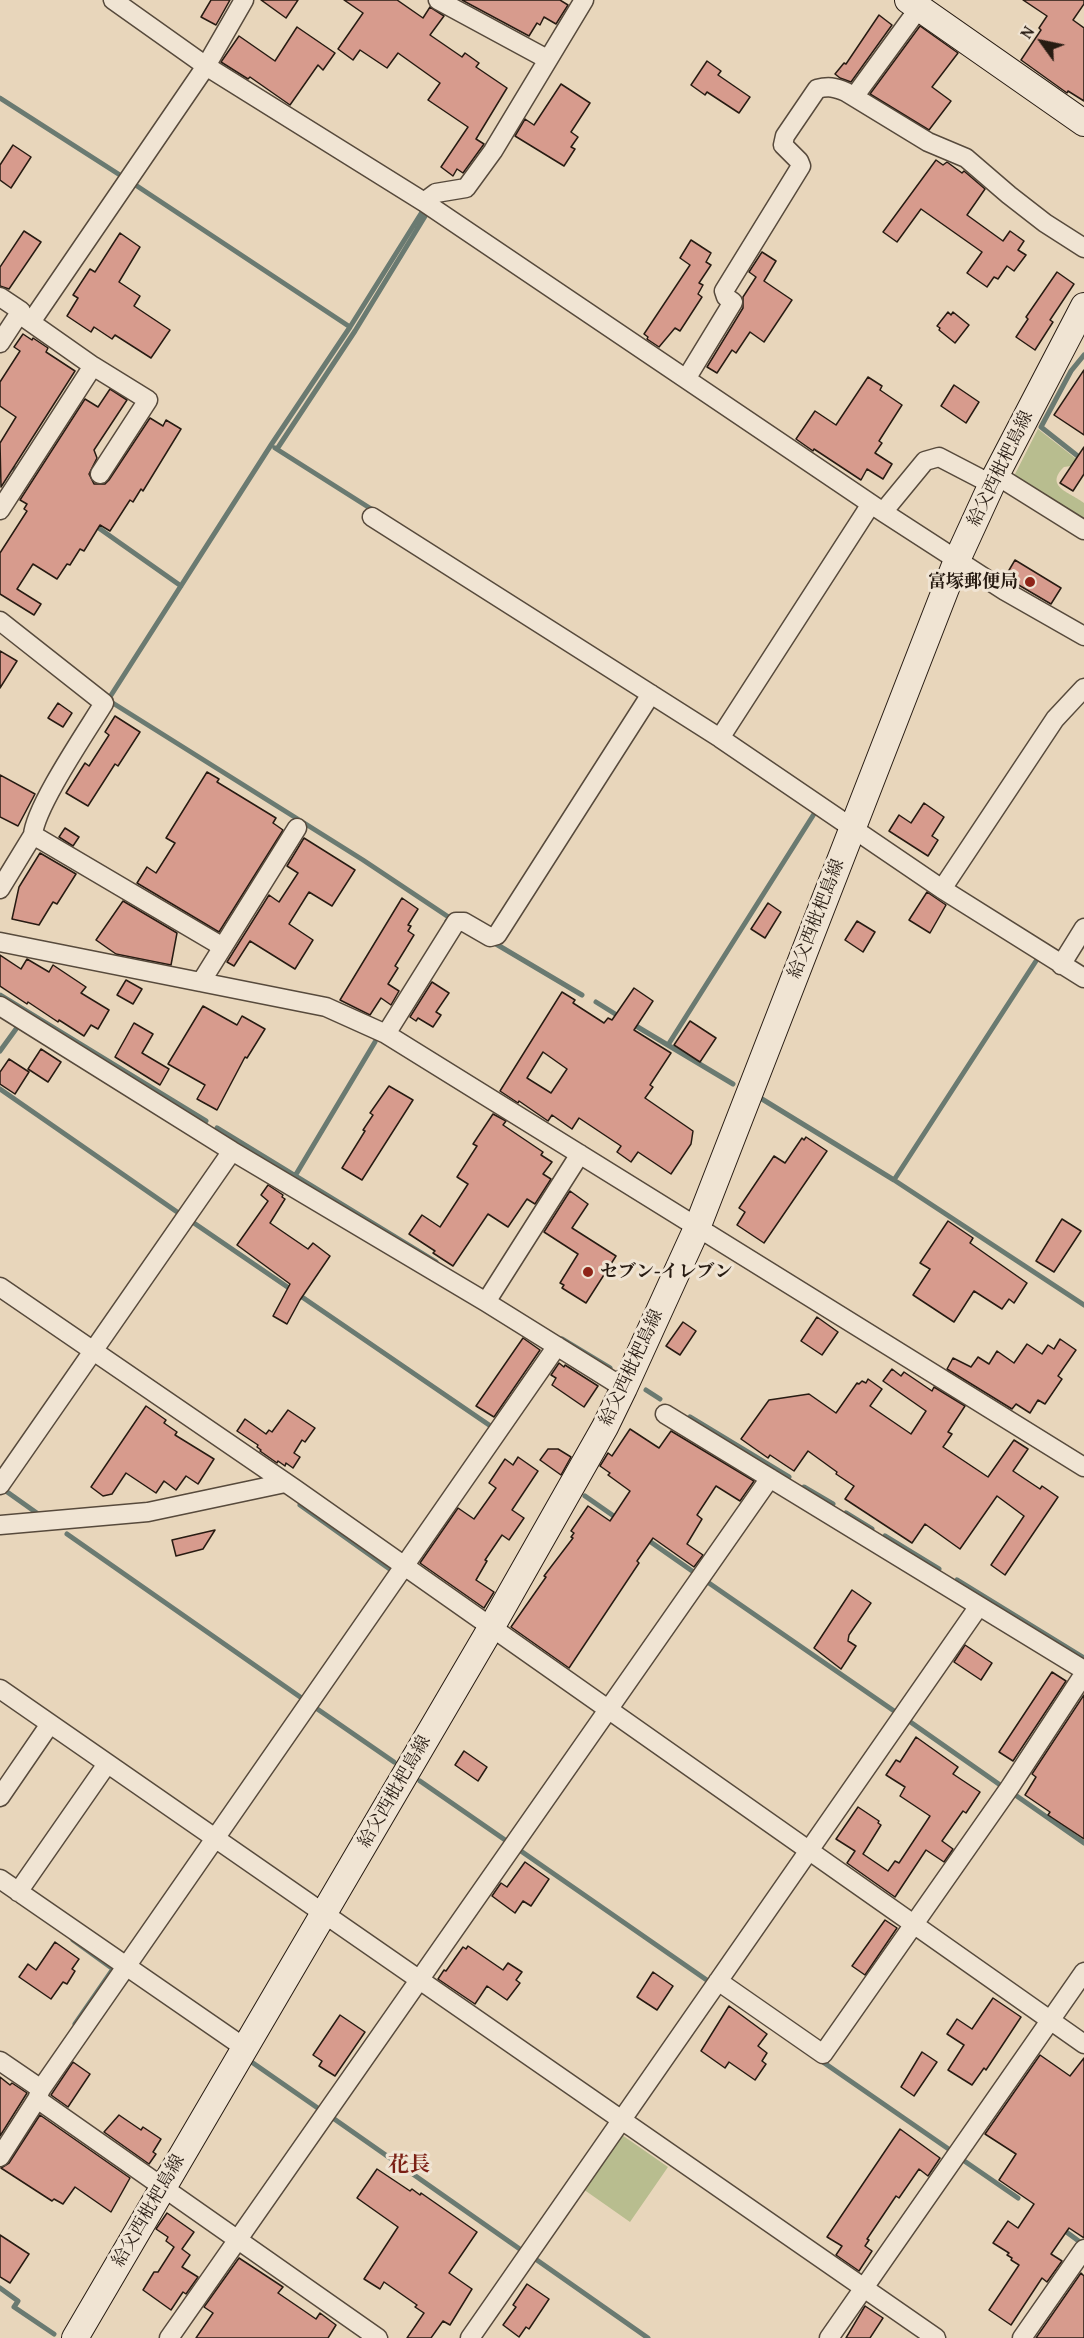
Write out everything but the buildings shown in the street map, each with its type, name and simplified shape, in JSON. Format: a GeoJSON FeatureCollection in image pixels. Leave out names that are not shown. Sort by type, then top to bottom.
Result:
{"type":"FeatureCollection","features":[{"type":"Feature","properties":{"kind":"main road"},"geometry":{"type":"LineString","coordinates":[[922,5],[1084,123]]}},
{"type":"Feature","properties":{"kind":"main road","name":"給父西枇杷島線"},"geometry":{"type":"LineString","coordinates":[[75,2338],[491,1628],[605,1427],[697,1228],[957,560],[994,479],[1084,306]]}},
{"type":"Feature","properties":{"kind":"street"},"geometry":{"type":"LineString","coordinates":[[113,0],[206,66],[424,202],[877,508],[1005,591],[1084,636]]}},
{"type":"Feature","properties":{"kind":"street"},"geometry":{"type":"LineString","coordinates":[[0,343],[25,318],[206,66],[244,0]]}},
{"type":"Feature","properties":{"kind":"street"},"geometry":{"type":"LineString","coordinates":[[438,0],[547,59]]}},
{"type":"Feature","properties":{"kind":"street"},"geometry":{"type":"LineString","coordinates":[[424,202],[436,193],[466,188],[493,151],[584,0]]}},
{"type":"Feature","properties":{"kind":"street"},"geometry":{"type":"LineString","coordinates":[[854,97],[922,5]]}},
{"type":"Feature","properties":{"kind":"street"},"geometry":{"type":"LineString","coordinates":[[686,379],[733,303],[726,297],[724,291],[801,166],[783,145],[785,136],[817,89],[836,88],[928,142],[966,158],[1027,209],[1084,248]]}},
{"type":"Feature","properties":{"kind":"street"},"geometry":{"type":"LineString","coordinates":[[0,297],[21,311],[25,318],[93,366],[148,400],[100,474]]}},
{"type":"Feature","properties":{"kind":"street"},"geometry":{"type":"LineString","coordinates":[[0,510],[93,366]]}},
{"type":"Feature","properties":{"kind":"street"},"geometry":{"type":"LineString","coordinates":[[720,738],[877,508],[925,461],[939,457],[994,479],[1084,530]]}},
{"type":"Feature","properties":{"kind":"street"},"geometry":{"type":"LineString","coordinates":[[372,517],[720,738],[942,889],[1084,978]]}},
{"type":"Feature","properties":{"kind":"street"},"geometry":{"type":"LineString","coordinates":[[0,621],[104,703],[51,792],[34,826],[33,835],[0,889]]}},
{"type":"Feature","properties":{"kind":"street"},"geometry":{"type":"LineString","coordinates":[[942,889],[1055,719],[1084,688]]}},
{"type":"Feature","properties":{"kind":"street"},"geometry":{"type":"LineString","coordinates":[[386,1034],[456,922],[464,922],[490,937],[497,934],[651,694]]}},
{"type":"Feature","properties":{"kind":"street"},"geometry":{"type":"LineString","coordinates":[[201,982],[297,828]]}},
{"type":"Feature","properties":{"kind":"street"},"geometry":{"type":"LineString","coordinates":[[33,835],[223,947]]}},
{"type":"Feature","properties":{"kind":"street"},"geometry":{"type":"LineString","coordinates":[[1061,965],[1084,928]]}},
{"type":"Feature","properties":{"kind":"street"},"geometry":{"type":"LineString","coordinates":[[0,942],[326,1007],[386,1034],[1084,1467]]}},
{"type":"Feature","properties":{"kind":"street"},"geometry":{"type":"LineString","coordinates":[[0,1006],[232,1151],[486,1302],[624,1388]]}},
{"type":"Feature","properties":{"kind":"street"},"geometry":{"type":"LineString","coordinates":[[0,1485],[232,1151]]}},
{"type":"Feature","properties":{"kind":"street"},"geometry":{"type":"LineString","coordinates":[[486,1302],[579,1154]]}},
{"type":"Feature","properties":{"kind":"street"},"geometry":{"type":"LineString","coordinates":[[0,1287],[404,1566],[1084,2044]]}},
{"type":"Feature","properties":{"kind":"street"},"geometry":{"type":"LineString","coordinates":[[0,2157],[39,2094],[126,1966],[557,1346]]}},
{"type":"Feature","properties":{"kind":"street"},"geometry":{"type":"LineString","coordinates":[[665,1414],[1084,1672],[1010,1787],[823,2054],[718,1981]]}},
{"type":"Feature","properties":{"kind":"street"},"geometry":{"type":"LineString","coordinates":[[169,2338],[770,1478]]}},
{"type":"Feature","properties":{"kind":"street"},"geometry":{"type":"LineString","coordinates":[[0,1524],[148,1512],[285,1483]]}},
{"type":"Feature","properties":{"kind":"street"},"geometry":{"type":"LineString","coordinates":[[470,2338],[979,1606]]}},
{"type":"Feature","properties":{"kind":"street"},"geometry":{"type":"LineString","coordinates":[[0,1689],[936,2338]]}},
{"type":"Feature","properties":{"kind":"street"},"geometry":{"type":"LineString","coordinates":[[0,1797],[50,1724]]}},
{"type":"Feature","properties":{"kind":"street"},"geometry":{"type":"LineString","coordinates":[[18,1892],[108,1764]]}},
{"type":"Feature","properties":{"kind":"street"},"geometry":{"type":"LineString","coordinates":[[0,1880],[245,2048]]}},
{"type":"Feature","properties":{"kind":"street"},"geometry":{"type":"LineString","coordinates":[[829,2338],[1084,1972]]}},
{"type":"Feature","properties":{"kind":"street"},"geometry":{"type":"LineString","coordinates":[[0,2061],[39,2094],[163,2188],[378,2338]]}},
{"type":"Feature","properties":{"kind":"street"},"geometry":{"type":"LineString","coordinates":[[1022,2338],[1084,2248]]}},
{"type":"Feature","properties":{"kind":"green space"},"geometry":{"type":"Polygon","coordinates":[[[1038,429],[1084,465],[1084,477],[1071,466],[1064,467],[1058,474],[1057,480],[1062,489],[1084,503],[1084,524],[1012,480],[1038,429]]]}},
{"type":"Feature","properties":{"kind":"green space"},"geometry":{"type":"Polygon","coordinates":[[[622,2135],[668,2167],[630,2222],[583,2189],[622,2135]]]}},
{"type":"Feature","properties":{"kind":"waterway"},"geometry":{"type":"LineString","coordinates":[[0,98],[123,177],[124,175]]}},
{"type":"Feature","properties":{"kind":"waterway"},"geometry":{"type":"LineString","coordinates":[[137,186],[350,327]]}},
{"type":"Feature","properties":{"kind":"waterway"},"geometry":{"type":"LineString","coordinates":[[422,212],[108,700],[363,860],[450,918],[447,921]]}},
{"type":"Feature","properties":{"kind":"waterway"},"geometry":{"type":"LineString","coordinates":[[277,449],[355,331],[427,213]]}},
{"type":"Feature","properties":{"kind":"waterway"},"geometry":{"type":"LineString","coordinates":[[1084,355],[1071,371],[1041,427],[1084,461]]}},
{"type":"Feature","properties":{"kind":"waterway"},"geometry":{"type":"LineString","coordinates":[[275,448],[376,512]]}},
{"type":"Feature","properties":{"kind":"waterway"},"geometry":{"type":"LineString","coordinates":[[0,458],[15,469]]}},
{"type":"Feature","properties":{"kind":"waterway"},"geometry":{"type":"LineString","coordinates":[[93,524],[181,586]]}},
{"type":"Feature","properties":{"kind":"waterway"},"geometry":{"type":"LineString","coordinates":[[668,1045],[814,814]]}},
{"type":"Feature","properties":{"kind":"waterway"},"geometry":{"type":"LineString","coordinates":[[496,944],[582,995]]}},
{"type":"Feature","properties":{"kind":"waterway"},"geometry":{"type":"LineString","coordinates":[[894,1180],[1036,961]]}},
{"type":"Feature","properties":{"kind":"waterway"},"geometry":{"type":"LineString","coordinates":[[0,995],[206,1121]]}},
{"type":"Feature","properties":{"kind":"waterway"},"geometry":{"type":"LineString","coordinates":[[596,1002],[620,1017]]}},
{"type":"Feature","properties":{"kind":"waterway"},"geometry":{"type":"LineString","coordinates":[[631,1023],[733,1084]]}},
{"type":"Feature","properties":{"kind":"waterway"},"geometry":{"type":"LineString","coordinates":[[0,1051],[16,1029]]}},
{"type":"Feature","properties":{"kind":"waterway"},"geometry":{"type":"LineString","coordinates":[[295,1176],[375,1042]]}},
{"type":"Feature","properties":{"kind":"waterway"},"geometry":{"type":"LineString","coordinates":[[0,1089],[180,1214]]}},
{"type":"Feature","properties":{"kind":"waterway"},"geometry":{"type":"LineString","coordinates":[[762,1099],[894,1180],[1084,1305]]}},
{"type":"Feature","properties":{"kind":"waterway"},"geometry":{"type":"LineString","coordinates":[[217,1128],[436,1262]]}},
{"type":"Feature","properties":{"kind":"waterway"},"geometry":{"type":"LineString","coordinates":[[191,1221],[492,1427]]}},
{"type":"Feature","properties":{"kind":"waterway"},"geometry":{"type":"LineString","coordinates":[[562,1339],[610,1368]]}},
{"type":"Feature","properties":{"kind":"waterway"},"geometry":{"type":"LineString","coordinates":[[646,1390],[660,1399]]}},
{"type":"Feature","properties":{"kind":"waterway"},"geometry":{"type":"LineString","coordinates":[[690,1417],[789,1477]]}},
{"type":"Feature","properties":{"kind":"waterway"},"geometry":{"type":"LineString","coordinates":[[804,1487],[833,1504]]}},
{"type":"Feature","properties":{"kind":"waterway"},"geometry":{"type":"LineString","coordinates":[[3,1489],[41,1516]]}},
{"type":"Feature","properties":{"kind":"waterway"},"geometry":{"type":"LineString","coordinates":[[585,1496],[618,1519]]}},
{"type":"Feature","properties":{"kind":"waterway"},"geometry":{"type":"LineString","coordinates":[[300,1505],[391,1570]]}},
{"type":"Feature","properties":{"kind":"waterway"},"geometry":{"type":"LineString","coordinates":[[846,1513],[872,1529]]}},
{"type":"Feature","properties":{"kind":"waterway"},"geometry":{"type":"LineString","coordinates":[[67,1534],[303,1699]]}},
{"type":"Feature","properties":{"kind":"waterway"},"geometry":{"type":"LineString","coordinates":[[885,1536],[939,1569]]}},
{"type":"Feature","properties":{"kind":"waterway"},"geometry":{"type":"LineString","coordinates":[[645,1538],[695,1573]]}},
{"type":"Feature","properties":{"kind":"waterway"},"geometry":{"type":"LineString","coordinates":[[957,1580],[1084,1658]]}},
{"type":"Feature","properties":{"kind":"waterway"},"geometry":{"type":"LineString","coordinates":[[706,1581],[897,1713]]}},
{"type":"Feature","properties":{"kind":"waterway"},"geometry":{"type":"LineString","coordinates":[[313,1706],[394,1762]]}},
{"type":"Feature","properties":{"kind":"waterway"},"geometry":{"type":"LineString","coordinates":[[909,1721],[1003,1787]]}},
{"type":"Feature","properties":{"kind":"waterway"},"geometry":{"type":"LineString","coordinates":[[420,1781],[508,1842]]}},
{"type":"Feature","properties":{"kind":"waterway"},"geometry":{"type":"LineString","coordinates":[[1011,1792],[1084,1843]]}},
{"type":"Feature","properties":{"kind":"waterway"},"geometry":{"type":"LineString","coordinates":[[518,1849],[711,1983]]}},
{"type":"Feature","properties":{"kind":"waterway"},"geometry":{"type":"LineString","coordinates":[[73,1940],[113,1969],[75,2024]]}},
{"type":"Feature","properties":{"kind":"waterway"},"geometry":{"type":"LineString","coordinates":[[820,2060],[950,2150]]}},
{"type":"Feature","properties":{"kind":"waterway"},"geometry":{"type":"LineString","coordinates":[[253,2063],[322,2111]]}},
{"type":"Feature","properties":{"kind":"waterway"},"geometry":{"type":"LineString","coordinates":[[330,2116],[524,2252]]}},
{"type":"Feature","properties":{"kind":"waterway"},"geometry":{"type":"LineString","coordinates":[[960,2158],[1018,2198]]}},
{"type":"Feature","properties":{"kind":"waterway"},"geometry":{"type":"LineString","coordinates":[[1061,2228],[1080,2242]]}},
{"type":"Feature","properties":{"kind":"waterway"},"geometry":{"type":"LineString","coordinates":[[534,2258],[648,2338]]}},
{"type":"Feature","properties":{"kind":"waterway"},"geometry":{"type":"LineString","coordinates":[[0,2288],[18,2301],[14,2307],[54,2334]]}},
{"type":"Feature","properties":{"kind":"place","name":"富塚郵便局"},"geometry":{"type":"Point","coordinates":[1030,582]}},
{"type":"Feature","properties":{"kind":"place","name":"セブン-イレブン"},"geometry":{"type":"Point","coordinates":[588,1272]}},
{"type":"Feature","properties":{"kind":"district","name":"花長"},"geometry":{"type":"Point","coordinates":[409,2166]}}]}
